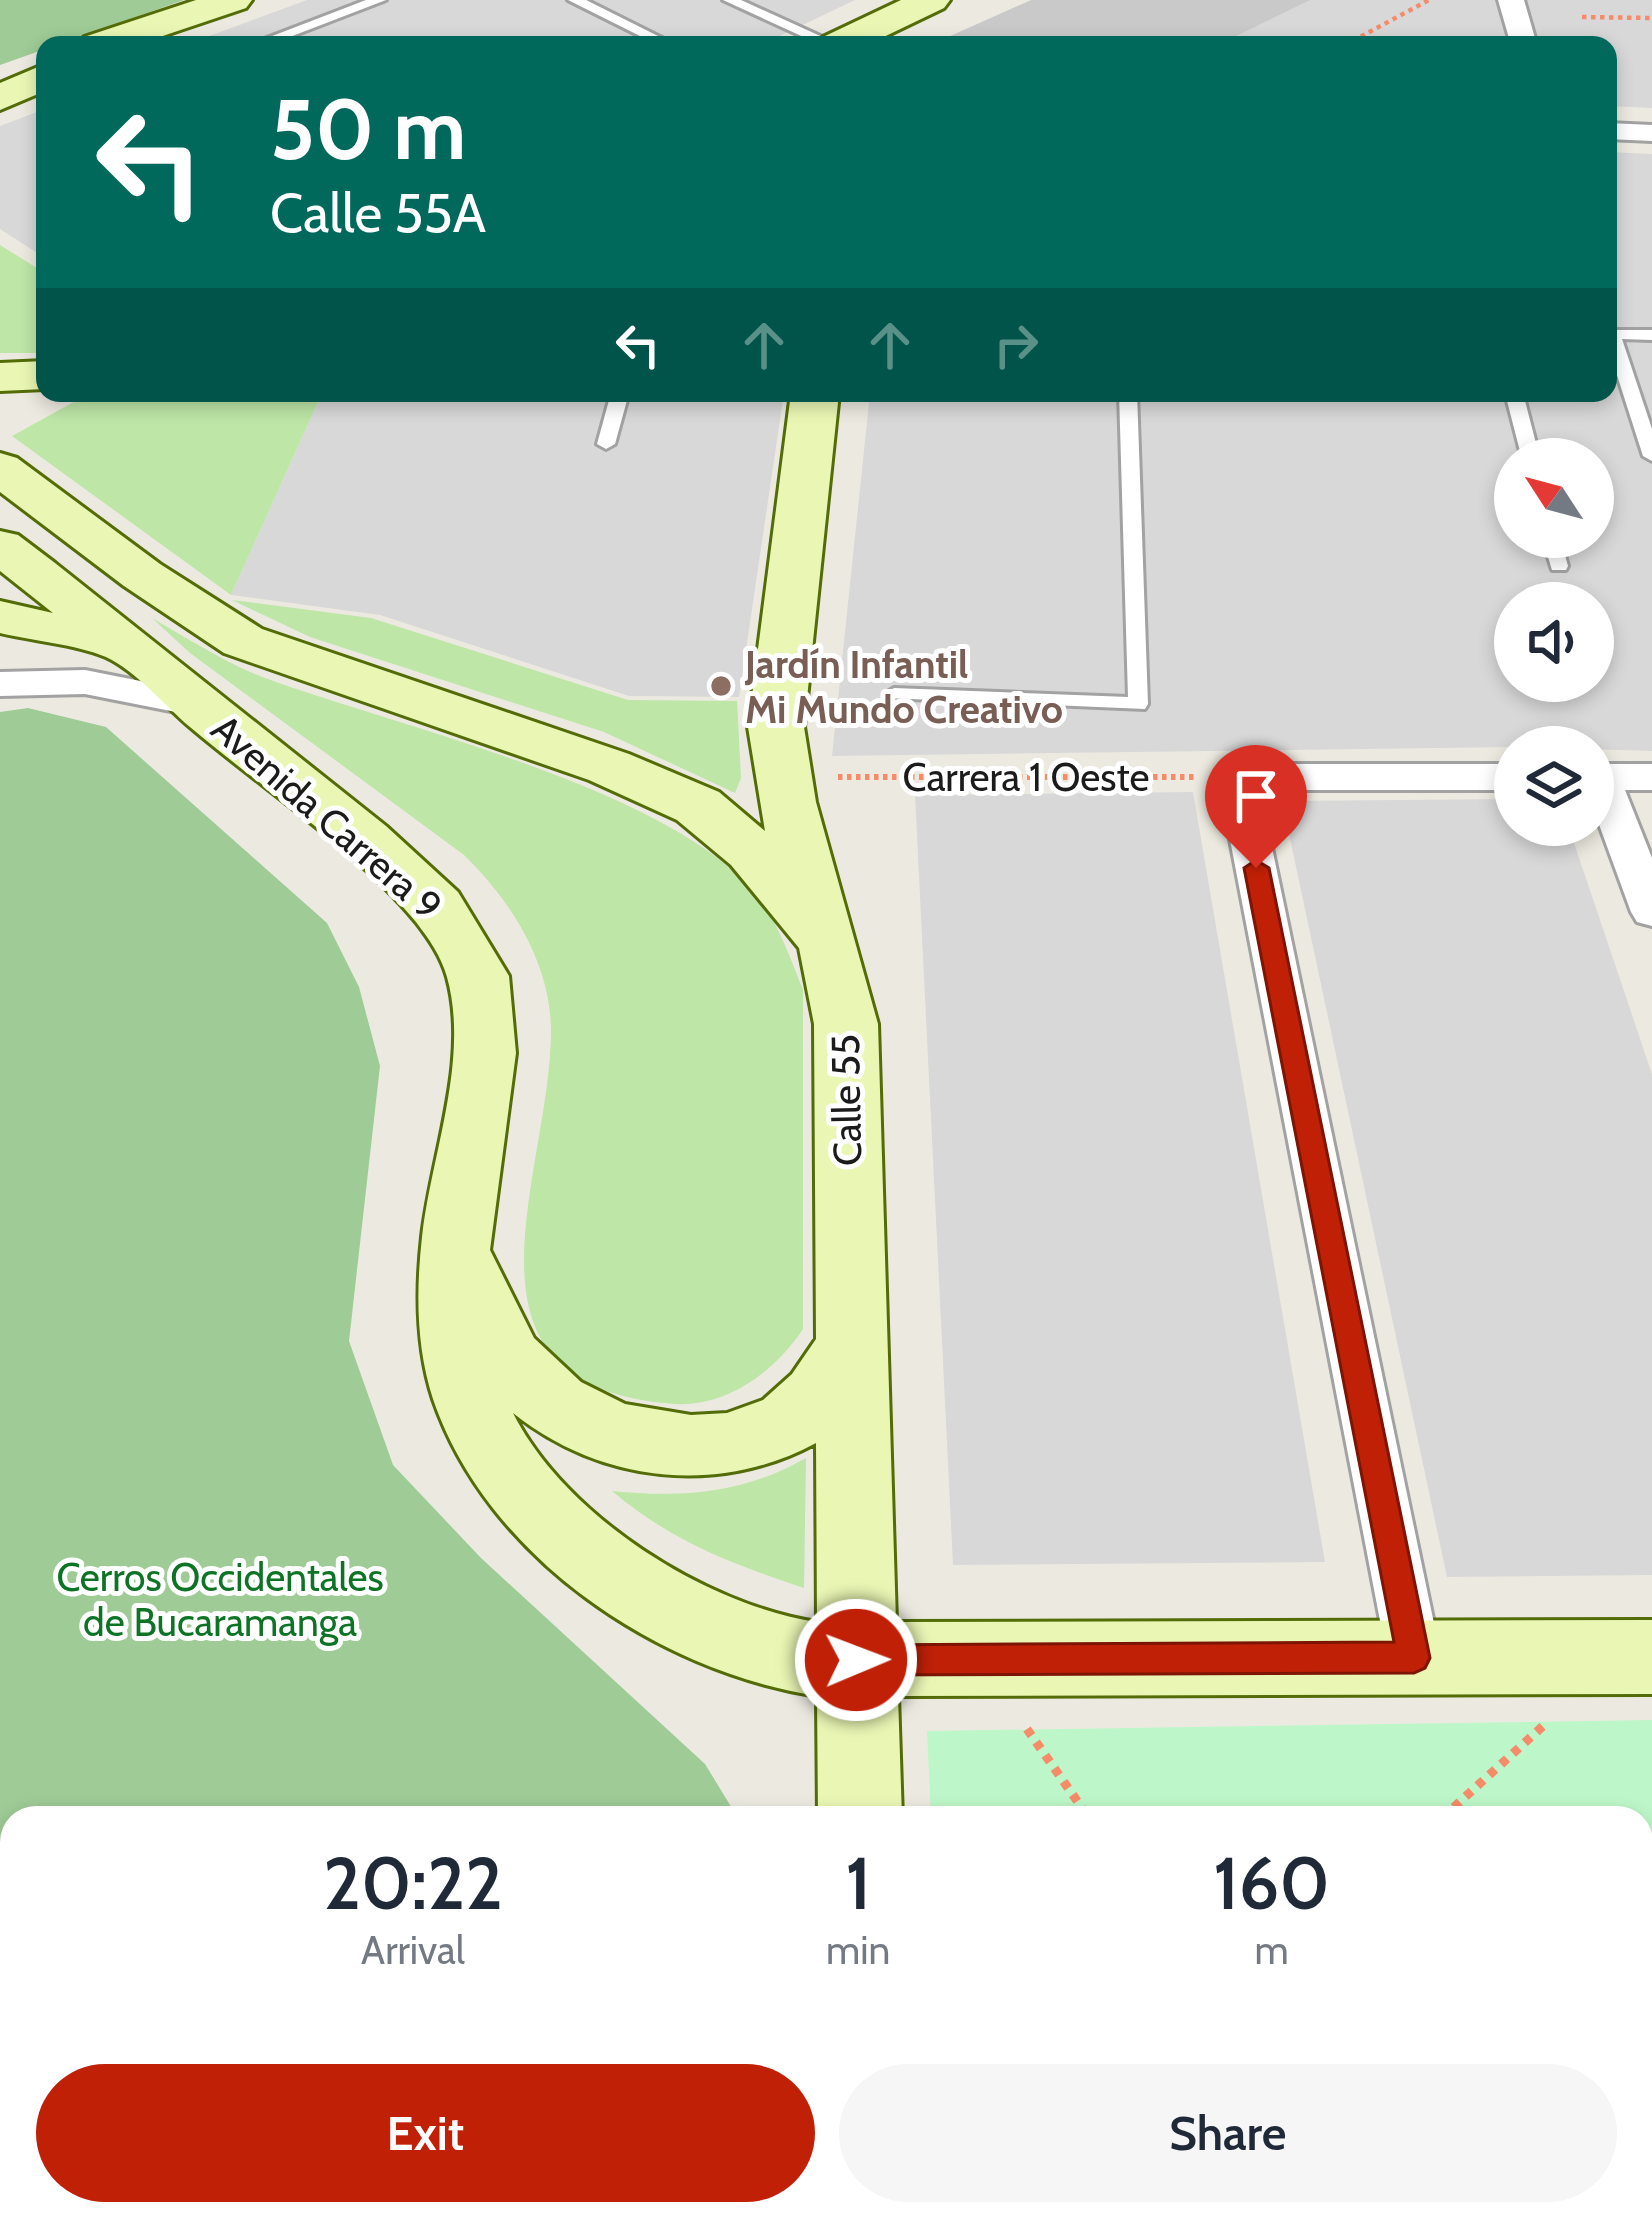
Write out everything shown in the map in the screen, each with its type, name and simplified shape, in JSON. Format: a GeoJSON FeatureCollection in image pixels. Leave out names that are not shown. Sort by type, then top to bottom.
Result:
{"type":"FeatureCollection","features":[{"type":"Feature","properties":{"kind":"main road"},"geometry":{"type":"LineString","coordinates":[[155,36],[232,0]]}},
{"type":"Feature","properties":{"kind":"main road"},"geometry":{"type":"LineString","coordinates":[[155,36],[276,0]]}},
{"type":"Feature","properties":{"kind":"main road"},"geometry":{"type":"LineString","coordinates":[[860,36],[931,0]]}},
{"type":"Feature","properties":{"kind":"main road"},"geometry":{"type":"LineString","coordinates":[[0,81],[36,67]]}},
{"type":"Feature","properties":{"kind":"main road"},"geometry":{"type":"LineString","coordinates":[[0,102],[36,81]]}},
{"type":"Feature","properties":{"kind":"main road"},"geometry":{"type":"LineString","coordinates":[[0,102],[36,97]]}},
{"type":"Feature","properties":{"kind":"main road"},"geometry":{"type":"LineString","coordinates":[[0,377],[36,376]]}},
{"type":"Feature","properties":{"kind":"main road","name":"Calle 55"},"geometry":{"type":"LineString","coordinates":[[814,402],[776,727],[789,799],[833,952],[846,1024],[860,1806]]}},
{"type":"Feature","properties":{"kind":"main road"},"geometry":{"type":"LineString","coordinates":[[0,468],[157,586],[243,641],[609,767],[698,806],[752,850],[833,952]]}},
{"type":"Feature","properties":{"kind":"main road","name":"Avenida Carrera 9"},"geometry":{"type":"LineString","coordinates":[[0,546],[387,862],[450,923],[472,959],[484,996],[484,1038],[455,1228],[451,1304],[460,1373],[483,1438],[530,1500],[612,1571],[722,1639],[764,1653],[856,1660],[1652,1657]]}},
{"type":"Feature","properties":{"kind":"main road"},"geometry":{"type":"LineString","coordinates":[[0,617],[60,627],[126,648]]}},
{"type":"Feature","properties":{"kind":"main road"},"geometry":{"type":"LineString","coordinates":[[455,1228],[493,1336],[530,1384],[580,1417],[633,1438],[686,1446],[728,1444],[785,1425],[823,1395],[850,1343]]}},
{"type":"Feature","properties":{"kind":"street"},"geometry":{"type":"LineString","coordinates":[[1511,0],[1521,36]]}},
{"type":"Feature","properties":{"kind":"street"},"geometry":{"type":"LineString","coordinates":[[1617,131],[1652,133]]}},
{"type":"Feature","properties":{"kind":"street"},"geometry":{"type":"LineString","coordinates":[[0,684],[85,682],[196,704]]}},
{"type":"Feature","properties":{"kind":"street"},"geometry":{"type":"LineString","coordinates":[[1414,1658],[1238,777],[1494,777]]}},
{"type":"Feature","properties":{"kind":"street"},"geometry":{"type":"LineString","coordinates":[[1614,777],[1652,777]]}},
{"type":"Feature","properties":{"kind":"street"},"geometry":{"type":"LineString","coordinates":[[1614,819],[1652,912]]}},
{"type":"Feature","properties":{"kind":"lane"},"geometry":{"type":"LineString","coordinates":[[281,36],[379,0]]}},
{"type":"Feature","properties":{"kind":"lane"},"geometry":{"type":"LineString","coordinates":[[575,0],[650,36]]}},
{"type":"Feature","properties":{"kind":"lane"},"geometry":{"type":"LineString","coordinates":[[730,0],[835,36]]}},
{"type":"Feature","properties":{"kind":"lane"},"geometry":{"type":"LineString","coordinates":[[1617,334],[1652,335]]}},
{"type":"Feature","properties":{"kind":"lane"},"geometry":{"type":"LineString","coordinates":[[1617,349],[1652,456]]}},
{"type":"Feature","properties":{"kind":"lane"},"geometry":{"type":"LineString","coordinates":[[606,444],[618,402]]}},
{"type":"Feature","properties":{"kind":"lane"},"geometry":{"type":"LineString","coordinates":[[894,694],[1138,704],[1128,402]]}},
{"type":"Feature","properties":{"kind":"lane"},"geometry":{"type":"LineString","coordinates":[[1516,402],[1526,438]]}},
{"type":"Feature","properties":{"kind":"lane"},"geometry":{"type":"LineString","coordinates":[[1557,558],[1559,566]]}},
{"type":"Feature","properties":{"kind":"path"},"geometry":{"type":"LineString","coordinates":[[1362,36],[1429,0]]}},
{"type":"Feature","properties":{"kind":"path"},"geometry":{"type":"LineString","coordinates":[[1582,16],[1652,18]]}},
{"type":"Feature","properties":{"kind":"path","name":"Carrera 1 Oeste"},"geometry":{"type":"LineString","coordinates":[[826,777],[1238,777]]}},
{"type":"Feature","properties":{"kind":"path"},"geometry":{"type":"LineString","coordinates":[[1455,1806],[1547,1722]]}},
{"type":"Feature","properties":{"kind":"path"},"geometry":{"type":"LineString","coordinates":[[1027,1729],[1081,1806]]}},
{"type":"Feature","properties":{"kind":"shaded area"},"geometry":{"type":"Polygon","coordinates":[[[307,0],[855,0],[780,36],[209,36],[307,0]]]}},
{"type":"Feature","properties":{"kind":"shaded area"},"geometry":{"type":"Polygon","coordinates":[[[1031,0],[1310,0],[1236,36],[950,36],[1031,0]]]}},
{"type":"Feature","properties":{"kind":"shaded area"},"geometry":{"type":"Polygon","coordinates":[[[1307,0],[1652,0],[1652,108],[1617,106],[1617,36],[1235,36],[1307,0]]]}},
{"type":"Feature","properties":{"kind":"shaded area"},"geometry":{"type":"Polygon","coordinates":[[[36,112],[36,252],[0,229],[0,126],[36,112]]]}},
{"type":"Feature","properties":{"kind":"shaded area"},"geometry":{"type":"Polygon","coordinates":[[[1617,152],[1652,154],[1652,751],[1614,750],[1614,726],[1494,726],[1494,747],[832,756],[869,402],[1617,402],[1617,152]]]}},
{"type":"Feature","properties":{"kind":"shaded area"},"geometry":{"type":"Polygon","coordinates":[[[318,402],[783,402],[739,697],[629,696],[380,615],[231,595],[318,402]]]}},
{"type":"Feature","properties":{"kind":"shaded area"},"geometry":{"type":"Polygon","coordinates":[[[1193,792],[1325,1562],[953,1565],[915,795],[1193,792]]]}},
{"type":"Feature","properties":{"kind":"shaded area"},"geometry":{"type":"Polygon","coordinates":[[[1494,799],[1494,846],[1575,846],[1652,1074],[1652,1575],[1447,1577],[1282,801],[1494,799]]]}},
{"type":"Feature","properties":{"kind":"green space"},"geometry":{"type":"Polygon","coordinates":[[[0,0],[184,0],[82,36],[36,36],[36,52],[0,65],[0,0]]]}},
{"type":"Feature","properties":{"kind":"green space"},"geometry":{"type":"Polygon","coordinates":[[[0,245],[36,267],[36,353],[0,353],[0,245]]]}},
{"type":"Feature","properties":{"kind":"green space"},"geometry":{"type":"Polygon","coordinates":[[[74,402],[318,402],[231,595],[12,436],[74,402]]]}},
{"type":"Feature","properties":{"kind":"green space"},"geometry":{"type":"Polygon","coordinates":[[[232,600],[371,618],[628,700],[737,701],[741,778],[735,793],[604,732],[310,637],[232,600]]]}},
{"type":"Feature","properties":{"kind":"green space"},"geometry":{"type":"Polygon","coordinates":[[[152,618],[265,678],[588,788],[705,849],[758,896],[803,990],[803,1329],[764,1372],[731,1393],[675,1404],[602,1389],[556,1359],[532,1318],[524,1267],[551,1032],[544,982],[525,935],[497,892],[464,855],[190,653],[152,618]]]}},
{"type":"Feature","properties":{"kind":"green space","name":"Cerros Occidentales de Bucaramanga"},"geometry":{"type":"Polygon","coordinates":[[[28,708],[106,727],[327,923],[359,987],[380,1066],[349,1341],[393,1465],[481,1558],[705,1764],[731,1806],[0,1806],[0,712],[28,708]]]}},
{"type":"Feature","properties":{"kind":"green space"},"geometry":{"type":"Polygon","coordinates":[[[806,1458],[804,1588],[703,1549],[657,1524],[612,1491],[712,1491],[759,1479],[806,1458]]]}},
{"type":"Feature","properties":{"kind":"green space"},"geometry":{"type":"Polygon","coordinates":[[[1652,1720],[1652,1806],[930,1806],[927,1731],[1652,1720]]]}},
{"type":"Feature","properties":{"kind":"place","name":"Jardín Infantil Mi Mundo Creativo"},"geometry":{"type":"Point","coordinates":[721,686]}},
{"type":"Feature","properties":{"kind":"route"},"geometry":{"type":"LineString","coordinates":[[856,1660],[1414,1658],[1256,868]]}}]}
